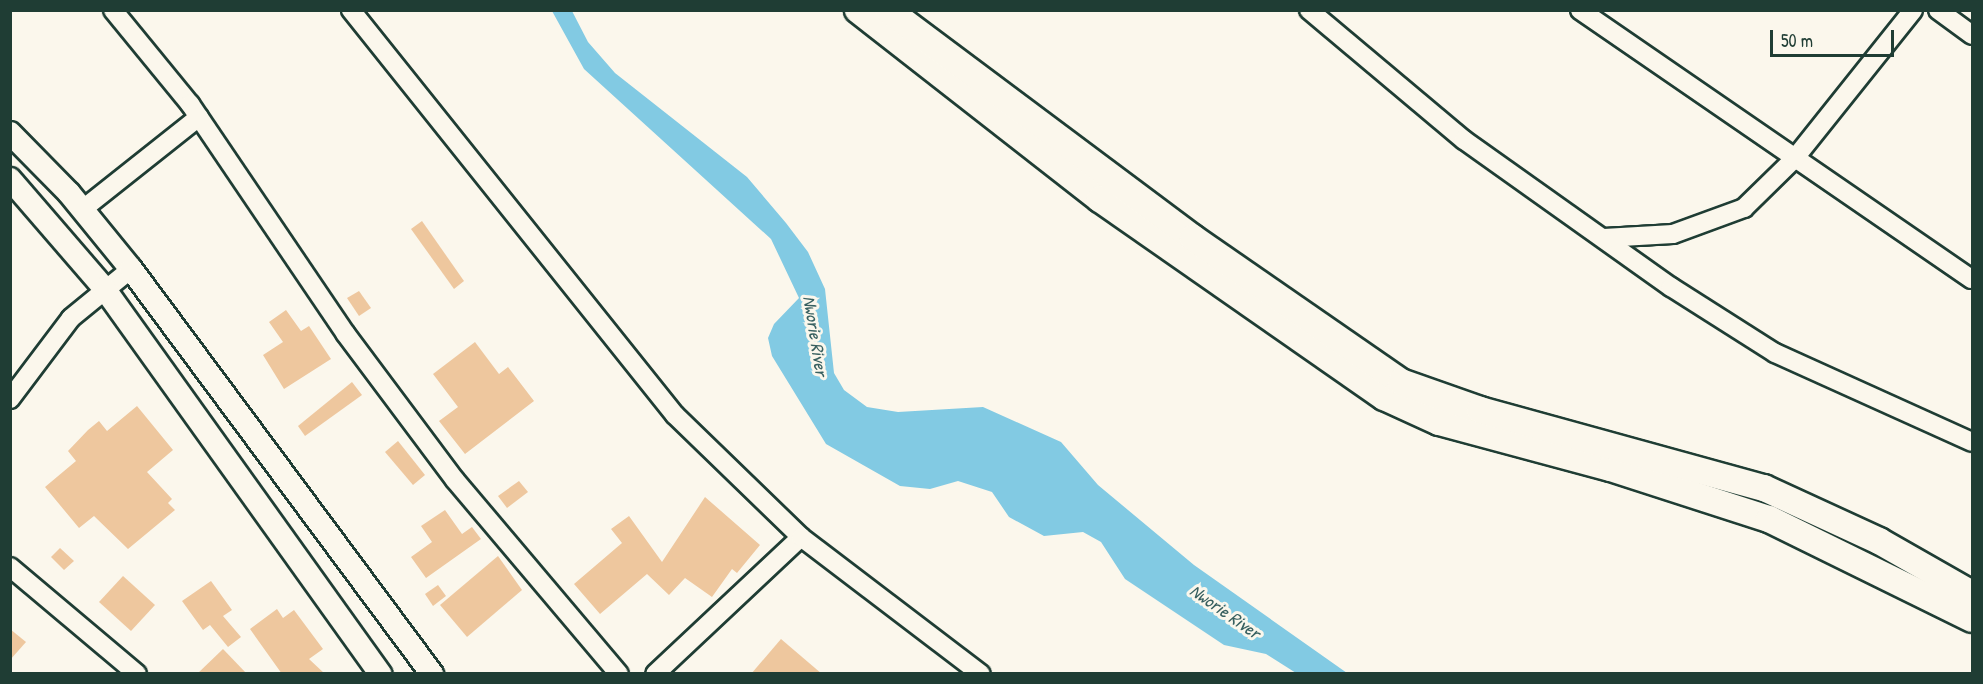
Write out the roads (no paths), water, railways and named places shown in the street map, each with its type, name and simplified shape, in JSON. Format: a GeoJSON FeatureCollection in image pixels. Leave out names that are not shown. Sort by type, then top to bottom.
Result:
{"type":"FeatureCollection","features":[{"type":"Feature","properties":{"kind":"main road"},"geometry":{"type":"LineString","coordinates":[[858,10],[1100,199],[1384,397],[1439,422],[1611,468],[1769,519],[1972,620]]}},
{"type":"Feature","properties":{"kind":"main road"},"geometry":{"type":"LineString","coordinates":[[888,10],[1193,238],[1401,382],[1480,410],[1764,488],[1879,541],[1972,594]]}},
{"type":"Feature","properties":{"kind":"street"},"geometry":{"type":"LineString","coordinates":[[113,10],[199,117],[359,352],[456,480],[619,674]]}},
{"type":"Feature","properties":{"kind":"street"},"geometry":{"type":"LineString","coordinates":[[351,10],[675,415],[801,537],[975,672]]}},
{"type":"Feature","properties":{"kind":"street"},"geometry":{"type":"LineString","coordinates":[[1309,10],[1464,140],[1775,353],[1972,441]]}},
{"type":"Feature","properties":{"kind":"street"},"geometry":{"type":"LineString","coordinates":[[1581,10],[1972,279]]}},
{"type":"Feature","properties":{"kind":"street"},"geometry":{"type":"LineString","coordinates":[[1604,238],[1701,227],[1744,208],[1795,158],[1913,10]]}},
{"type":"Feature","properties":{"kind":"street"},"geometry":{"type":"LineString","coordinates":[[1938,10],[1972,35]]}},
{"type":"Feature","properties":{"kind":"street"},"geometry":{"type":"LineString","coordinates":[[83,209],[199,117]]}},
{"type":"Feature","properties":{"kind":"street"},"geometry":{"type":"LineString","coordinates":[[10,134],[83,209],[131,269],[432,674]]}},
{"type":"Feature","properties":{"kind":"street"},"geometry":{"type":"LineString","coordinates":[[10,179],[104,288],[380,674]]}},
{"type":"Feature","properties":{"kind":"street"},"geometry":{"type":"LineString","coordinates":[[10,399],[71,318],[104,288],[131,269]]}},
{"type":"Feature","properties":{"kind":"street"},"geometry":{"type":"LineString","coordinates":[[655,674],[801,537]]}},
{"type":"Feature","properties":{"kind":"street"},"geometry":{"type":"LineString","coordinates":[[10,567],[137,674]]}},
{"type":"Feature","properties":{"kind":"water","name":"Nworie River"},"geometry":{"type":"Polygon","coordinates":[[[552,11],[572,11],[588,42],[615,73],[747,177],[786,223],[808,252],[825,289],[834,373],[844,390],[867,407],[898,412],[983,407],[1061,442],[1098,485],[1194,565],[1347,673],[1296,673],[1266,654],[1224,645],[1125,579],[1101,542],[1083,532],[1044,536],[1009,517],[992,492],[958,481],[930,489],[900,486],[826,444],[772,356],[768,338],[774,324],[799,298],[771,239],[584,69],[552,11]]]}}]}
